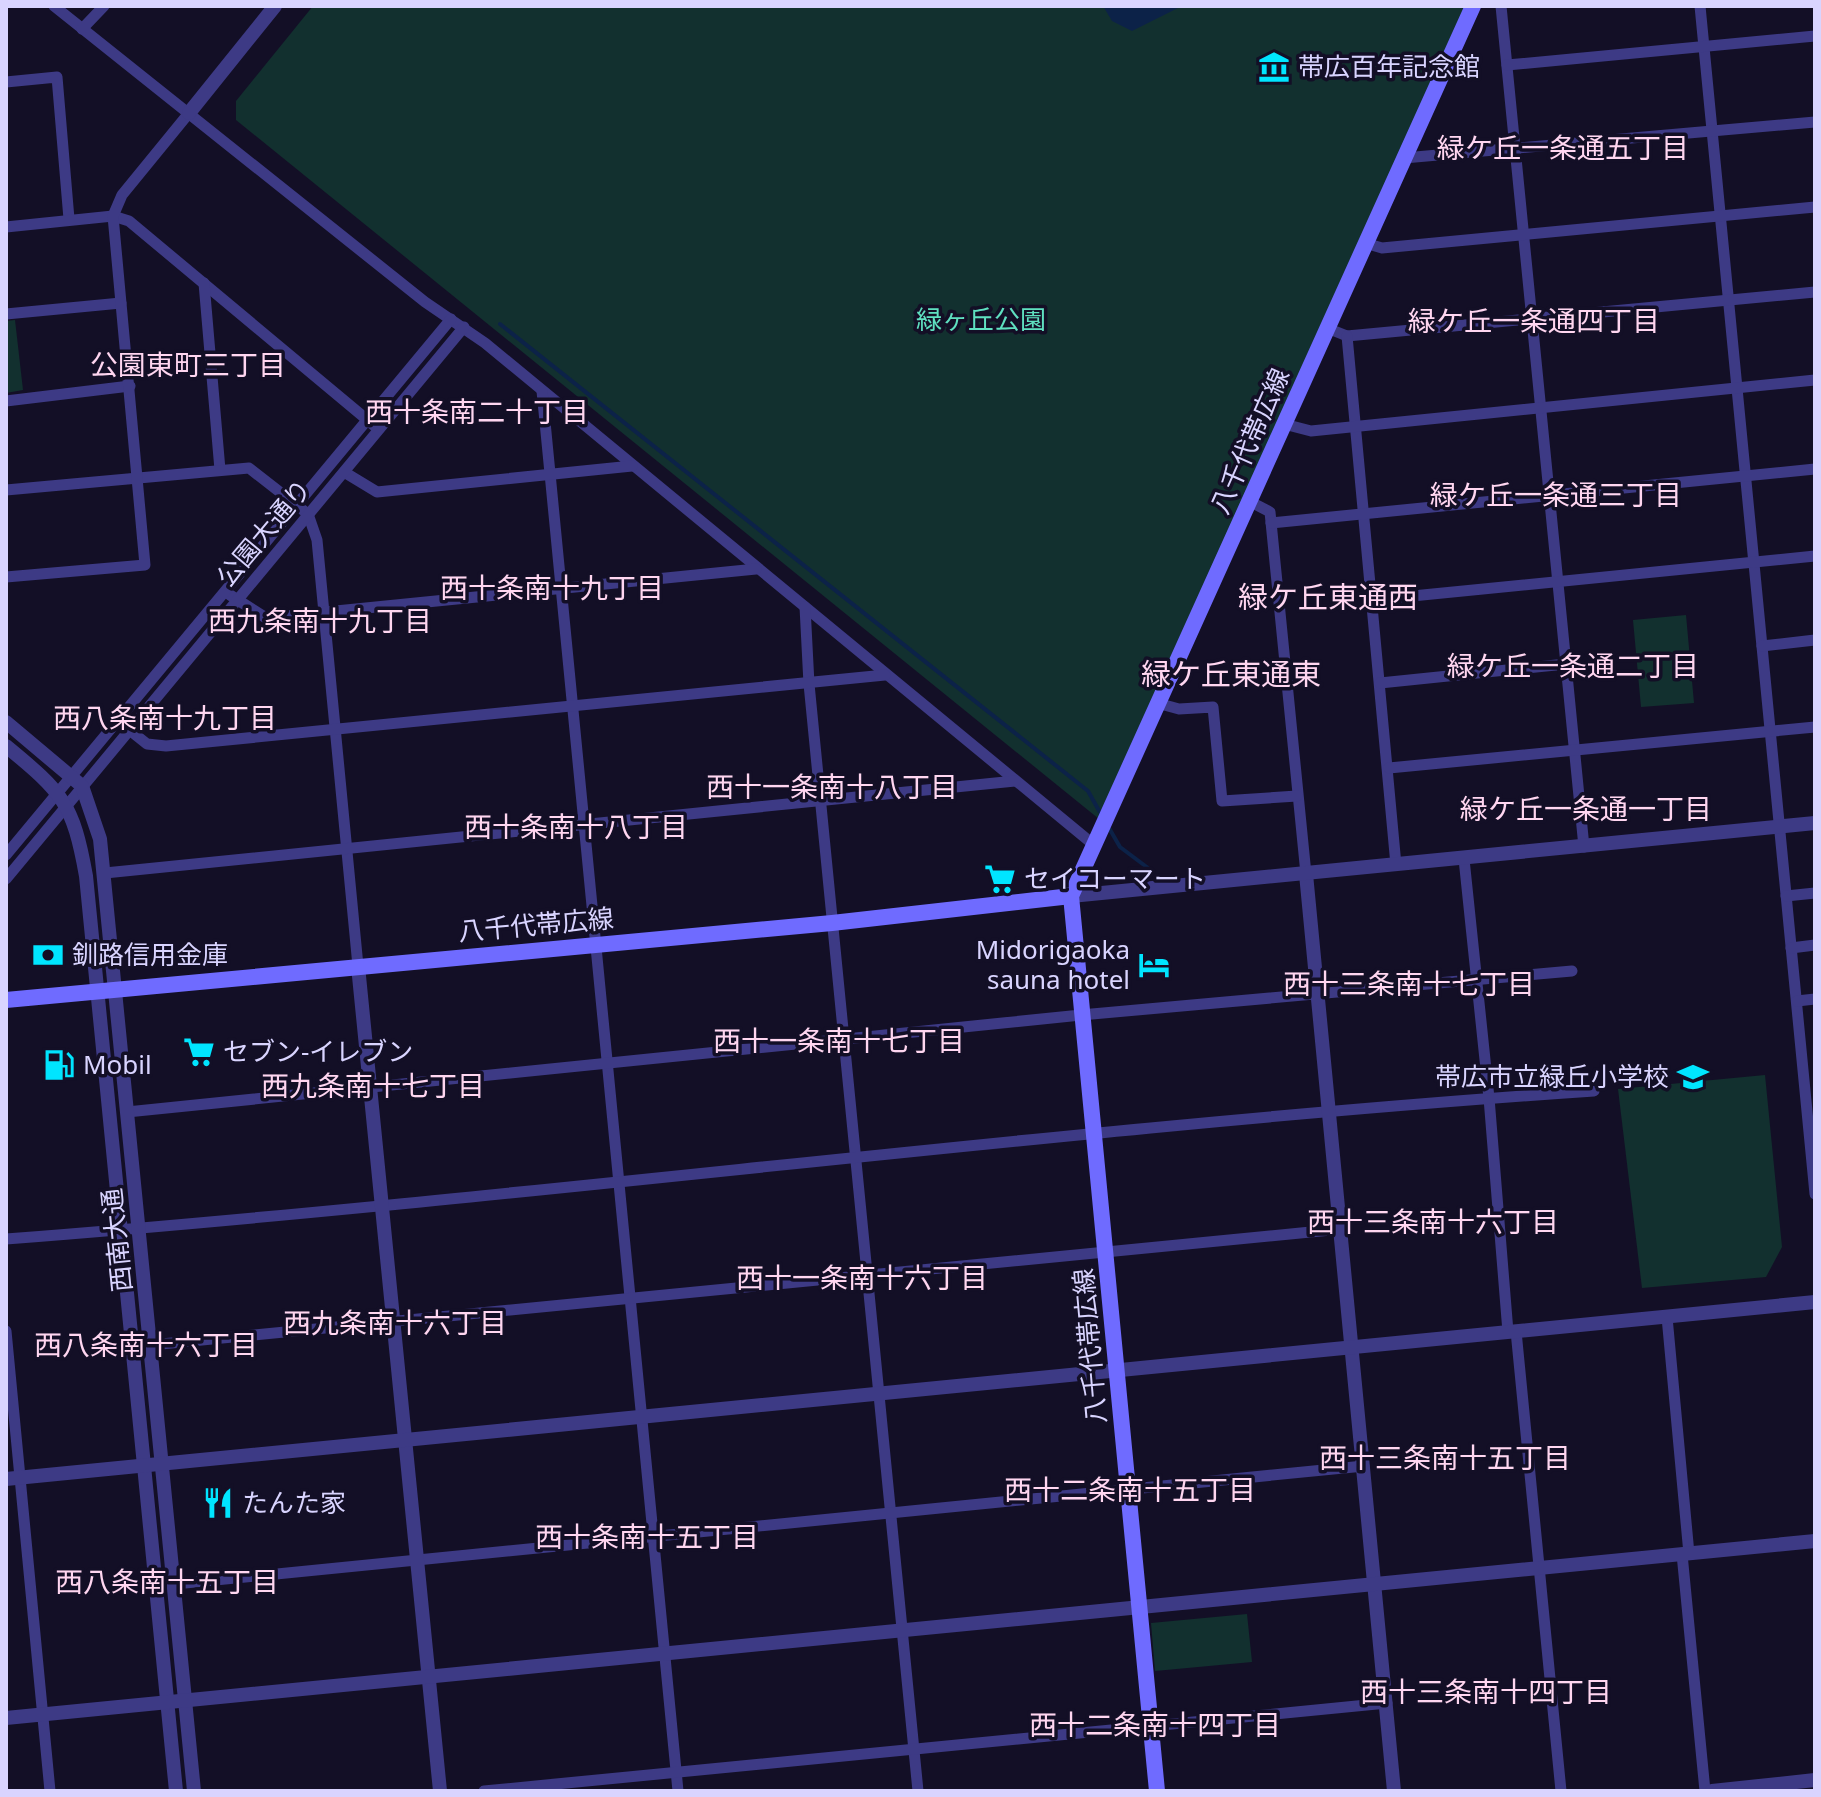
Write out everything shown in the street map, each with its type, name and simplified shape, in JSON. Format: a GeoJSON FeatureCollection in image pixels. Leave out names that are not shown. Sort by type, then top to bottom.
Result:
{"type":"FeatureCollection","features":[{"type":"Feature","properties":{"kind":"main road","name":"八千代帯広線"},"geometry":{"type":"LineString","coordinates":[[1157,1791],[1071,896],[1473,6]]}},
{"type":"Feature","properties":{"kind":"main road","name":"八千代帯広線"},"geometry":{"type":"LineString","coordinates":[[6,1000],[832,923],[1071,896]]}},
{"type":"Feature","properties":{"kind":"street"},"geometry":{"type":"LineString","coordinates":[[54,6],[425,302],[464,327],[1094,845]]}},
{"type":"Feature","properties":{"kind":"street"},"geometry":{"type":"LineString","coordinates":[[82,29],[104,6]]}},
{"type":"Feature","properties":{"kind":"street"},"geometry":{"type":"LineString","coordinates":[[6,577],[145,565],[113,216],[122,195],[275,6]]}},
{"type":"Feature","properties":{"kind":"street"},"geometry":{"type":"LineString","coordinates":[[1501,6],[1584,847]]}},
{"type":"Feature","properties":{"kind":"street"},"geometry":{"type":"LineString","coordinates":[[1700,6],[1791,948],[1809,1073],[1815,1194]]}},
{"type":"Feature","properties":{"kind":"street"},"geometry":{"type":"LineString","coordinates":[[1507,65],[1815,36]]}},
{"type":"Feature","properties":{"kind":"street"},"geometry":{"type":"LineString","coordinates":[[6,82],[57,77],[69,219]]}},
{"type":"Feature","properties":{"kind":"street"},"geometry":{"type":"LineString","coordinates":[[1404,158],[1815,122]]}},
{"type":"Feature","properties":{"kind":"street"},"geometry":{"type":"LineString","coordinates":[[1365,243],[1382,248],[1815,207]]}},
{"type":"Feature","properties":{"kind":"street"},"geometry":{"type":"LineString","coordinates":[[6,227],[113,216],[129,221],[377,428]]}},
{"type":"Feature","properties":{"kind":"street"},"geometry":{"type":"LineString","coordinates":[[204,283],[220,470]]}},
{"type":"Feature","properties":{"kind":"street"},"geometry":{"type":"LineString","coordinates":[[1327,328],[1347,336],[1815,292]]}},
{"type":"Feature","properties":{"kind":"street"},"geometry":{"type":"LineString","coordinates":[[6,314],[121,303]]}},
{"type":"Feature","properties":{"kind":"street","name":"公園大通り"},"geometry":{"type":"LineString","coordinates":[[6,879],[62,798],[70,776],[451,319]]}},
{"type":"Feature","properties":{"kind":"street","name":"公園大通り"},"geometry":{"type":"LineString","coordinates":[[6,855],[62,798],[82,786],[464,327]]}},
{"type":"Feature","properties":{"kind":"street"},"geometry":{"type":"LineString","coordinates":[[1347,336],[1396,865]]}},
{"type":"Feature","properties":{"kind":"street"},"geometry":{"type":"LineString","coordinates":[[1284,424],[1311,431],[1815,380]]}},
{"type":"Feature","properties":{"kind":"street"},"geometry":{"type":"LineString","coordinates":[[6,401],[130,386]]}},
{"type":"Feature","properties":{"kind":"street"},"geometry":{"type":"LineString","coordinates":[[542,391],[678,1791]]}},
{"type":"Feature","properties":{"kind":"street"},"geometry":{"type":"LineString","coordinates":[[344,472],[377,492],[632,466]]}},
{"type":"Feature","properties":{"kind":"street"},"geometry":{"type":"LineString","coordinates":[[6,490],[249,468],[308,514],[317,540],[440,1791]]}},
{"type":"Feature","properties":{"kind":"street"},"geometry":{"type":"LineString","coordinates":[[1271,523],[1815,469]]}},
{"type":"Feature","properties":{"kind":"street"},"geometry":{"type":"LineString","coordinates":[[1249,501],[1270,512],[1394,1791]]}},
{"type":"Feature","properties":{"kind":"street"},"geometry":{"type":"LineString","coordinates":[[1372,600],[1558,579],[1815,556]]}},
{"type":"Feature","properties":{"kind":"street"},"geometry":{"type":"LineString","coordinates":[[224,590],[266,618],[756,569]]}},
{"type":"Feature","properties":{"kind":"street"},"geometry":{"type":"LineString","coordinates":[[805,607],[809,684],[918,1791]]}},
{"type":"Feature","properties":{"kind":"street"},"geometry":{"type":"LineString","coordinates":[[1762,646],[1815,640]]}},
{"type":"Feature","properties":{"kind":"street"},"geometry":{"type":"LineString","coordinates":[[1380,683],[1566,664]]}},
{"type":"Feature","properties":{"kind":"street"},"geometry":{"type":"LineString","coordinates":[[117,720],[147,744],[166,746],[335,732],[885,675]]}},
{"type":"Feature","properties":{"kind":"street"},"geometry":{"type":"LineString","coordinates":[[1157,703],[1179,709],[1213,707],[1222,801],[1297,796]]}},
{"type":"Feature","properties":{"kind":"street"},"geometry":{"type":"LineString","coordinates":[[6,722],[82,786]]}},
{"type":"Feature","properties":{"kind":"street"},"geometry":{"type":"LineString","coordinates":[[1389,768],[1815,727]]}},
{"type":"Feature","properties":{"kind":"street","name":"西南大通"},"geometry":{"type":"LineString","coordinates":[[6,746],[62,798],[78,830],[86,876],[176,1791]]}},
{"type":"Feature","properties":{"kind":"street"},"geometry":{"type":"LineString","coordinates":[[105,873],[1015,781]]}},
{"type":"Feature","properties":{"kind":"street","name":"西南大通"},"geometry":{"type":"LineString","coordinates":[[82,786],[100,839],[118,989],[127,1112],[194,1791]]}},
{"type":"Feature","properties":{"kind":"street"},"geometry":{"type":"LineString","coordinates":[[1071,896],[1815,823]]}},
{"type":"Feature","properties":{"kind":"street"},"geometry":{"type":"LineString","coordinates":[[1464,859],[1561,1791]]}},
{"type":"Feature","properties":{"kind":"street"},"geometry":{"type":"LineString","coordinates":[[1786,896],[1815,893]]}},
{"type":"Feature","properties":{"kind":"street"},"geometry":{"type":"LineString","coordinates":[[1791,948],[1815,945]]}},
{"type":"Feature","properties":{"kind":"street"},"geometry":{"type":"LineString","coordinates":[[127,1112],[1081,1015],[1572,971]]}},
{"type":"Feature","properties":{"kind":"street"},"geometry":{"type":"LineString","coordinates":[[1797,1001],[1815,999]]}},
{"type":"Feature","properties":{"kind":"street"},"geometry":{"type":"LineString","coordinates":[[6,1239],[140,1229],[1092,1133],[1594,1091]]}},
{"type":"Feature","properties":{"kind":"street"},"geometry":{"type":"LineString","coordinates":[[151,1345],[395,1324],[1341,1229]]}},
{"type":"Feature","properties":{"kind":"street"},"geometry":{"type":"LineString","coordinates":[[13,1478],[1815,1302]]}},
{"type":"Feature","properties":{"kind":"street"},"geometry":{"type":"LineString","coordinates":[[1667,1317],[1705,1791]]}},
{"type":"Feature","properties":{"kind":"street"},"geometry":{"type":"LineString","coordinates":[[6,1331],[13,1478],[50,1791]]}},
{"type":"Feature","properties":{"kind":"street"},"geometry":{"type":"LineString","coordinates":[[175,1584],[1364,1466]]}},
{"type":"Feature","properties":{"kind":"street"},"geometry":{"type":"LineString","coordinates":[[6,1718],[1815,1541]]}},
{"type":"Feature","properties":{"kind":"street"},"geometry":{"type":"LineString","coordinates":[[484,1791],[1387,1703]]}},
{"type":"Feature","properties":{"kind":"street"},"geometry":{"type":"LineString","coordinates":[[1712,1791],[1815,1780]]}},
{"type":"Feature","properties":{"kind":"green space","name":"緑ヶ丘公園"},"geometry":{"type":"Polygon","coordinates":[[[313,6],[1468,6],[1099,819],[236,120],[236,101],[313,6]]]}},
{"type":"Feature","properties":{"kind":"green space"},"geometry":{"type":"Polygon","coordinates":[[[15,320],[23,390],[6,393],[6,321],[15,320]]]}},
{"type":"Feature","properties":{"kind":"green space"},"geometry":{"type":"Polygon","coordinates":[[[1686,615],[1694,703],[1641,707],[1633,620],[1686,615]]]}},
{"type":"Feature","properties":{"kind":"green space"},"geometry":{"type":"Polygon","coordinates":[[[1765,1075],[1782,1247],[1766,1277],[1642,1288],[1618,1089],[1765,1075]]]}},
{"type":"Feature","properties":{"kind":"green space"},"geometry":{"type":"Polygon","coordinates":[[[1247,1614],[1252,1662],[1155,1671],[1151,1623],[1247,1614]]]}},
{"type":"Feature","properties":{"kind":"water"},"geometry":{"type":"Polygon","coordinates":[[[1103,6],[1182,6],[1132,31],[1112,21],[1103,6]]]}},
{"type":"Feature","properties":{"kind":"waterway"},"geometry":{"type":"LineString","coordinates":[[500,324],[1088,791],[1102,816]]}},
{"type":"Feature","properties":{"kind":"waterway"},"geometry":{"type":"LineString","coordinates":[[1109,828],[1120,847],[1148,868]]}},
{"type":"Feature","properties":{"kind":"place","name":"帯広百年記念館"},"geometry":{"type":"Point","coordinates":[1274,67]}},
{"type":"Feature","properties":{"kind":"place","name":"セイコーマート"},"geometry":{"type":"Point","coordinates":[1000,879]}},
{"type":"Feature","properties":{"kind":"place","name":"釧路信用金庫"},"geometry":{"type":"Point","coordinates":[48,955]}},
{"type":"Feature","properties":{"kind":"place","name":"Midorigaoka sauna hotel"},"geometry":{"type":"Point","coordinates":[1154,965]}},
{"type":"Feature","properties":{"kind":"place","name":"セブン-イレブン"},"geometry":{"type":"Point","coordinates":[199,1052]}},
{"type":"Feature","properties":{"kind":"place","name":"Mobil"},"geometry":{"type":"Point","coordinates":[59,1065]}},
{"type":"Feature","properties":{"kind":"place","name":"帯広市立緑丘小学校"},"geometry":{"type":"Point","coordinates":[1693,1077]}},
{"type":"Feature","properties":{"kind":"place","name":"たんた家"},"geometry":{"type":"Point","coordinates":[218,1503]}},
{"type":"Feature","properties":{"kind":"district","name":"緑ケ丘一条通五丁目"},"geometry":{"type":"Point","coordinates":[1563,148]}},
{"type":"Feature","properties":{"kind":"district","name":"緑ケ丘一条通四丁目"},"geometry":{"type":"Point","coordinates":[1534,321]}},
{"type":"Feature","properties":{"kind":"district","name":"公園東町三丁目"},"geometry":{"type":"Point","coordinates":[188,365]}},
{"type":"Feature","properties":{"kind":"district","name":"西十条南二十丁目"},"geometry":{"type":"Point","coordinates":[477,412]}},
{"type":"Feature","properties":{"kind":"district","name":"緑ケ丘一条通三丁目"},"geometry":{"type":"Point","coordinates":[1556,495]}},
{"type":"Feature","properties":{"kind":"district","name":"西十条南十九丁目"},"geometry":{"type":"Point","coordinates":[552,588]}},
{"type":"Feature","properties":{"kind":"district","name":"緑ケ丘東通西"},"geometry":{"type":"Point","coordinates":[1328,598]}},
{"type":"Feature","properties":{"kind":"district","name":"西九条南十九丁目"},"geometry":{"type":"Point","coordinates":[320,621]}},
{"type":"Feature","properties":{"kind":"district","name":"緑ケ丘一条通二丁目"},"geometry":{"type":"Point","coordinates":[1573,666]}},
{"type":"Feature","properties":{"kind":"district","name":"緑ケ丘東通東"},"geometry":{"type":"Point","coordinates":[1231,675]}},
{"type":"Feature","properties":{"kind":"district","name":"西八条南十九丁目"},"geometry":{"type":"Point","coordinates":[165,718]}},
{"type":"Feature","properties":{"kind":"district","name":"西十一条南十八丁目"},"geometry":{"type":"Point","coordinates":[832,787]}},
{"type":"Feature","properties":{"kind":"district","name":"緑ケ丘一条通一丁目"},"geometry":{"type":"Point","coordinates":[1586,809]}},
{"type":"Feature","properties":{"kind":"district","name":"西十条南十八丁目"},"geometry":{"type":"Point","coordinates":[576,827]}},
{"type":"Feature","properties":{"kind":"district","name":"西十三条南十七丁目"},"geometry":{"type":"Point","coordinates":[1409,984]}},
{"type":"Feature","properties":{"kind":"district","name":"西十一条南十七丁目"},"geometry":{"type":"Point","coordinates":[839,1041]}},
{"type":"Feature","properties":{"kind":"district","name":"西九条南十七丁目"},"geometry":{"type":"Point","coordinates":[373,1086]}},
{"type":"Feature","properties":{"kind":"district","name":"西十三条南十六丁目"},"geometry":{"type":"Point","coordinates":[1433,1222]}},
{"type":"Feature","properties":{"kind":"district","name":"西十一条南十六丁目"},"geometry":{"type":"Point","coordinates":[862,1278]}},
{"type":"Feature","properties":{"kind":"district","name":"西九条南十六丁目"},"geometry":{"type":"Point","coordinates":[395,1323]}},
{"type":"Feature","properties":{"kind":"district","name":"西八条南十六丁目"},"geometry":{"type":"Point","coordinates":[146,1345]}},
{"type":"Feature","properties":{"kind":"district","name":"西十三条南十五丁目"},"geometry":{"type":"Point","coordinates":[1445,1458]}},
{"type":"Feature","properties":{"kind":"district","name":"西十二条南十五丁目"},"geometry":{"type":"Point","coordinates":[1130,1490]}},
{"type":"Feature","properties":{"kind":"district","name":"西十条南十五丁目"},"geometry":{"type":"Point","coordinates":[647,1537]}},
{"type":"Feature","properties":{"kind":"district","name":"西八条南十五丁目"},"geometry":{"type":"Point","coordinates":[167,1582]}},
{"type":"Feature","properties":{"kind":"district","name":"西十三条南十四丁目"},"geometry":{"type":"Point","coordinates":[1486,1692]}},
{"type":"Feature","properties":{"kind":"district","name":"西十二条南十四丁目"},"geometry":{"type":"Point","coordinates":[1155,1725]}}]}
